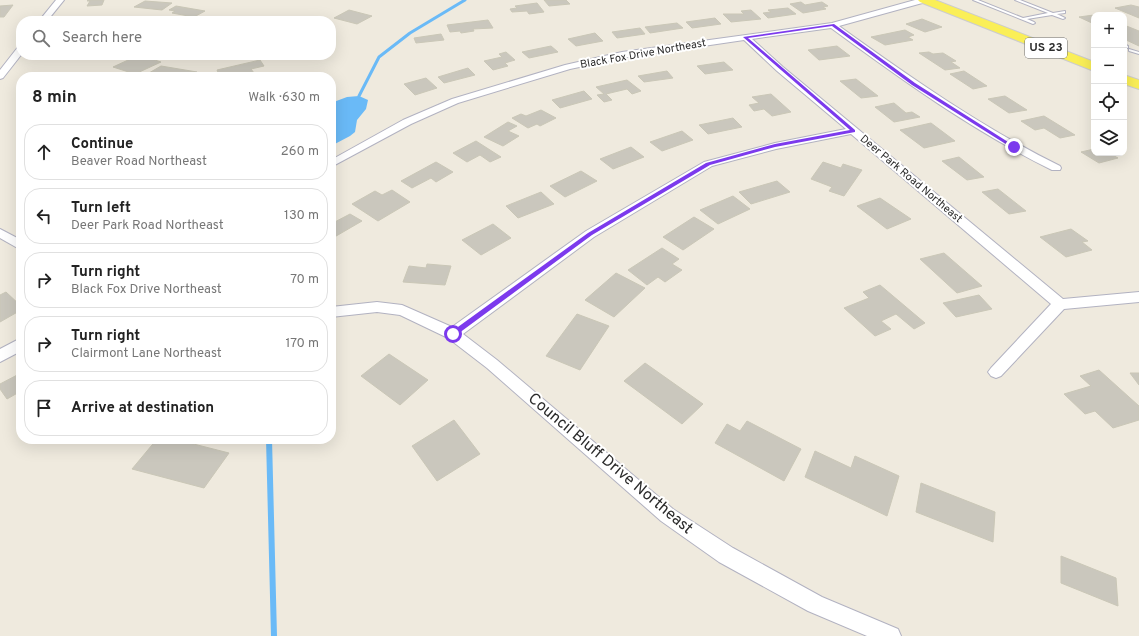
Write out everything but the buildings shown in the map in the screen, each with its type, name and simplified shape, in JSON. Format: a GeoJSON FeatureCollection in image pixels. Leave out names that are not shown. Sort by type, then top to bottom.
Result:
{"type":"FeatureCollection","features":[{"type":"Feature","properties":{"kind":"main road","name":"US 23"},"geometry":{"type":"LineString","coordinates":[[923,0],[1091,66]]}},
{"type":"Feature","properties":{"kind":"main road"},"geometry":{"type":"LineString","coordinates":[[1127,80],[1139,85]]}},
{"type":"Feature","properties":{"kind":"street"},"geometry":{"type":"LineString","coordinates":[[47,16],[60,0]]}},
{"type":"Feature","properties":{"kind":"street","name":"Black Fox Drive Northeast"},"geometry":{"type":"LineString","coordinates":[[336,161],[407,122],[455,102],[568,67],[622,55],[833,25],[923,0]]}},
{"type":"Feature","properties":{"kind":"street"},"geometry":{"type":"LineString","coordinates":[[833,25],[914,84],[1014,147],[1056,168]]}},
{"type":"Feature","properties":{"kind":"street","name":"Deer Park Road Northeast"},"geometry":{"type":"LineString","coordinates":[[745,37],[853,131],[1060,304]]}},
{"type":"Feature","properties":{"kind":"street"},"geometry":{"type":"LineString","coordinates":[[0,76],[16,55]]}},
{"type":"Feature","properties":{"kind":"street"},"geometry":{"type":"LineString","coordinates":[[453,334],[590,234],[708,164],[775,146],[853,131]]}},
{"type":"Feature","properties":{"kind":"street"},"geometry":{"type":"LineString","coordinates":[[0,233],[16,243]]}},
{"type":"Feature","properties":{"kind":"street"},"geometry":{"type":"LineString","coordinates":[[996,372],[1060,304],[1139,297]]}},
{"type":"Feature","properties":{"kind":"street","name":"Council Bluff Drive Northeast"},"geometry":{"type":"LineString","coordinates":[[336,311],[377,307],[402,310],[453,334],[492,364],[667,515],[726,555],[815,604],[891,636]]}},
{"type":"Feature","properties":{"kind":"street"},"geometry":{"type":"LineString","coordinates":[[0,356],[16,347]]}},
{"type":"Feature","properties":{"kind":"lane"},"geometry":{"type":"LineString","coordinates":[[975,0],[1022,20],[1033,23]]}},
{"type":"Feature","properties":{"kind":"lane"},"geometry":{"type":"LineString","coordinates":[[1017,0],[1063,18]]}},
{"type":"Feature","properties":{"kind":"lane"},"geometry":{"type":"LineString","coordinates":[[1022,20],[1064,12]]}},
{"type":"Feature","properties":{"kind":"lane"},"geometry":{"type":"LineString","coordinates":[[1127,47],[1139,52]]}},
{"type":"Feature","properties":{"kind":"water"},"geometry":{"type":"Polygon","coordinates":[[[359,96],[368,100],[366,109],[357,120],[355,132],[336,143],[336,101],[347,97],[359,96]]]}},
{"type":"Feature","properties":{"kind":"waterway"},"geometry":{"type":"LineString","coordinates":[[359,96],[379,57],[410,33],[465,0]]}},
{"type":"Feature","properties":{"kind":"waterway"},"geometry":{"type":"LineString","coordinates":[[269,444],[274,636]]}},
{"type":"Feature","properties":{"kind":"route"},"geometry":{"type":"LineString","coordinates":[[453,334],[590,234],[708,164],[775,146],[853,131],[745,37],[833,25],[914,84],[1014,147]]}}]}
